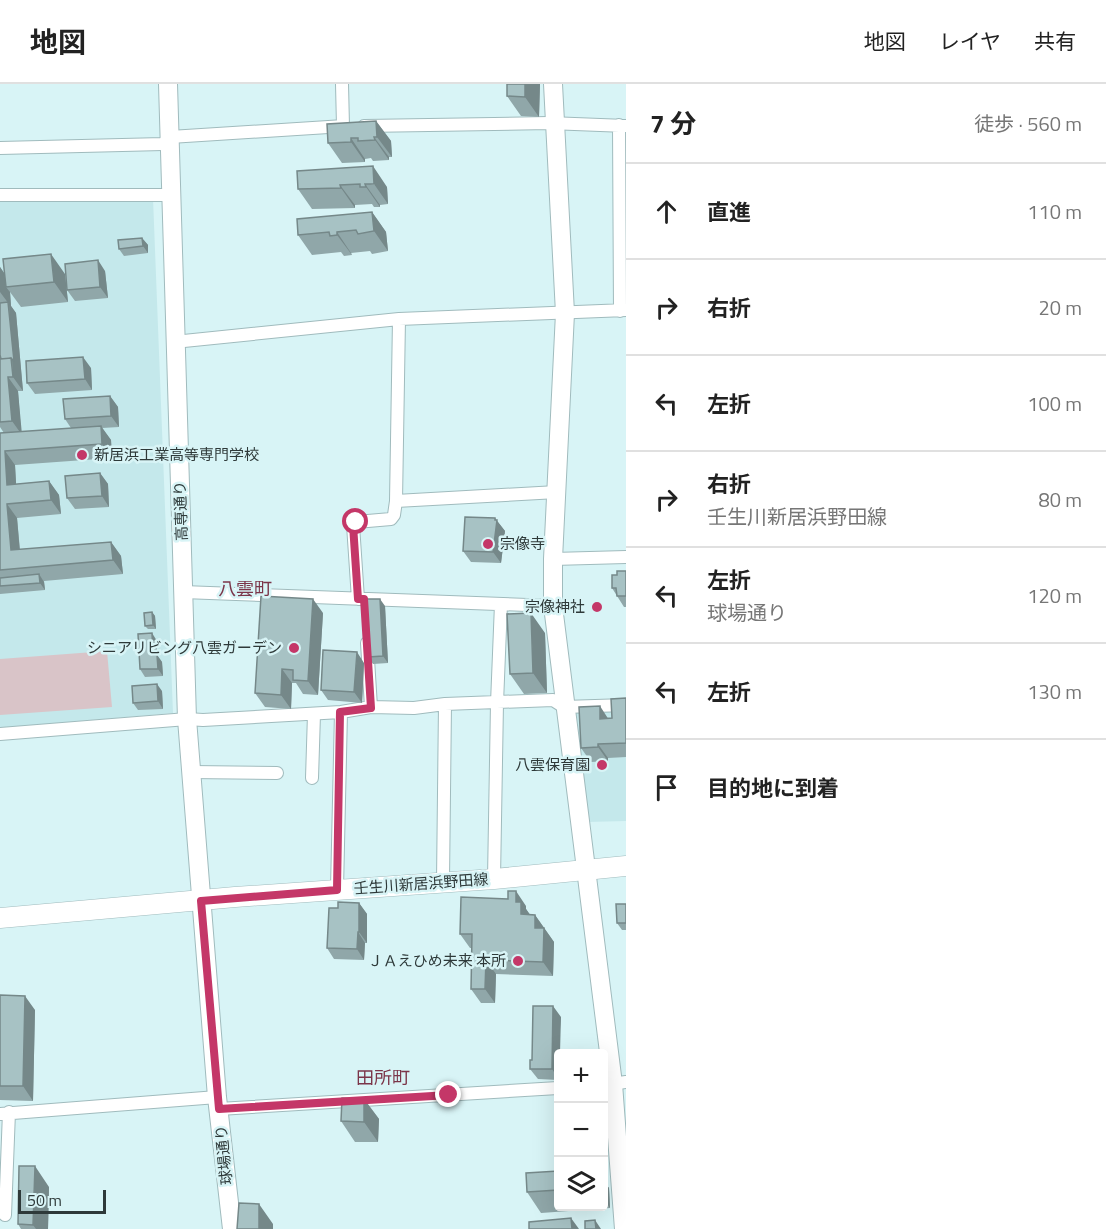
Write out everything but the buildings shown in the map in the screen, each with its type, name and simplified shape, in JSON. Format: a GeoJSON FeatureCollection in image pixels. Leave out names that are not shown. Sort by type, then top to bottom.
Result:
{"type":"FeatureCollection","features":[{"type":"Feature","properties":{"kind":"main road","name":"壬生川新居浜野田線"},"geometry":{"type":"LineString","coordinates":[[0,918],[443,881],[494,879],[626,866]]}},
{"type":"Feature","properties":{"kind":"street","name":"高専通り"},"geometry":{"type":"LineString","coordinates":[[168,84],[187,719],[201,901]]}},
{"type":"Feature","properties":{"kind":"street"},"geometry":{"type":"LineString","coordinates":[[342,84],[343,126]]}},
{"type":"Feature","properties":{"kind":"street"},"geometry":{"type":"LineString","coordinates":[[554,84],[565,313],[553,559],[553,606],[564,707],[614,1084],[624,1229]]}},
{"type":"Feature","properties":{"kind":"street"},"geometry":{"type":"LineString","coordinates":[[0,148],[163,144],[170,137],[343,126],[549,123],[623,126],[623,311],[399,319],[174,342]]}},
{"type":"Feature","properties":{"kind":"street"},"geometry":{"type":"LineString","coordinates":[[0,195],[172,195]]}},
{"type":"Feature","properties":{"kind":"street"},"geometry":{"type":"LineString","coordinates":[[362,602],[353,525],[356,522],[391,519],[394,515],[396,501],[399,319]]}},
{"type":"Feature","properties":{"kind":"street"},"geometry":{"type":"LineString","coordinates":[[396,501],[557,492]]}},
{"type":"Feature","properties":{"kind":"street"},"geometry":{"type":"LineString","coordinates":[[553,559],[626,556]]}},
{"type":"Feature","properties":{"kind":"street"},"geometry":{"type":"LineString","coordinates":[[183,592],[362,602],[553,606]]}},
{"type":"Feature","properties":{"kind":"street"},"geometry":{"type":"LineString","coordinates":[[494,879],[501,604]]}},
{"type":"Feature","properties":{"kind":"street"},"geometry":{"type":"LineString","coordinates":[[366,632],[371,708]]}},
{"type":"Feature","properties":{"kind":"street"},"geometry":{"type":"LineString","coordinates":[[0,735],[187,719],[314,714],[445,704],[553,700],[564,707],[626,705]]}},
{"type":"Feature","properties":{"kind":"street"},"geometry":{"type":"LineString","coordinates":[[443,881],[445,704]]}},
{"type":"Feature","properties":{"kind":"street"},"geometry":{"type":"LineString","coordinates":[[337,890],[340,712]]}},
{"type":"Feature","properties":{"kind":"street"},"geometry":{"type":"LineString","coordinates":[[312,778],[314,714]]}},
{"type":"Feature","properties":{"kind":"street"},"geometry":{"type":"LineString","coordinates":[[191,772],[277,773]]}},
{"type":"Feature","properties":{"kind":"street","name":"球場通り"},"geometry":{"type":"LineString","coordinates":[[201,901],[218,1103],[232,1229]]}},
{"type":"Feature","properties":{"kind":"street"},"geometry":{"type":"LineString","coordinates":[[5,1215],[5,1113],[554,1088]]}},
{"type":"Feature","properties":{"kind":"shaded area","name":"新居浜工業高等専門学校"},"geometry":{"type":"Polygon","coordinates":[[[0,198],[153,198],[173,713],[0,728],[0,198]]]}},
{"type":"Feature","properties":{"kind":"shaded area"},"geometry":{"type":"Polygon","coordinates":[[[107,651],[112,707],[0,715],[0,659],[107,651]]]}},
{"type":"Feature","properties":{"kind":"shaded area","name":"八雲保育園"},"geometry":{"type":"Polygon","coordinates":[[[626,709],[626,821],[587,822],[571,710],[626,709]]]}},
{"type":"Feature","properties":{"kind":"place","name":"新居浜工業高等専門学校"},"geometry":{"type":"Point","coordinates":[82,455]}},
{"type":"Feature","properties":{"kind":"place","name":"宗像寺"},"geometry":{"type":"Point","coordinates":[488,544]}},
{"type":"Feature","properties":{"kind":"place","name":"宗像神社"},"geometry":{"type":"Point","coordinates":[597,607]}},
{"type":"Feature","properties":{"kind":"place","name":"シニアリビング八雲ガーデン"},"geometry":{"type":"Point","coordinates":[294,648]}},
{"type":"Feature","properties":{"kind":"place","name":"八雲保育園"},"geometry":{"type":"Point","coordinates":[602,765]}},
{"type":"Feature","properties":{"kind":"place","name":"ＪＡえひめ未来 本所"},"geometry":{"type":"Point","coordinates":[518,961]}},
{"type":"Feature","properties":{"kind":"district","name":"八雲町"},"geometry":{"type":"Point","coordinates":[245,589]}},
{"type":"Feature","properties":{"kind":"district","name":"田所町"},"geometry":{"type":"Point","coordinates":[383,1078]}},
{"type":"Feature","properties":{"kind":"route"},"geometry":{"type":"LineString","coordinates":[[356,522],[353,525],[358,599],[364,599],[371,708],[340,712],[337,890],[201,901],[219,1109],[449,1095]]}}]}
